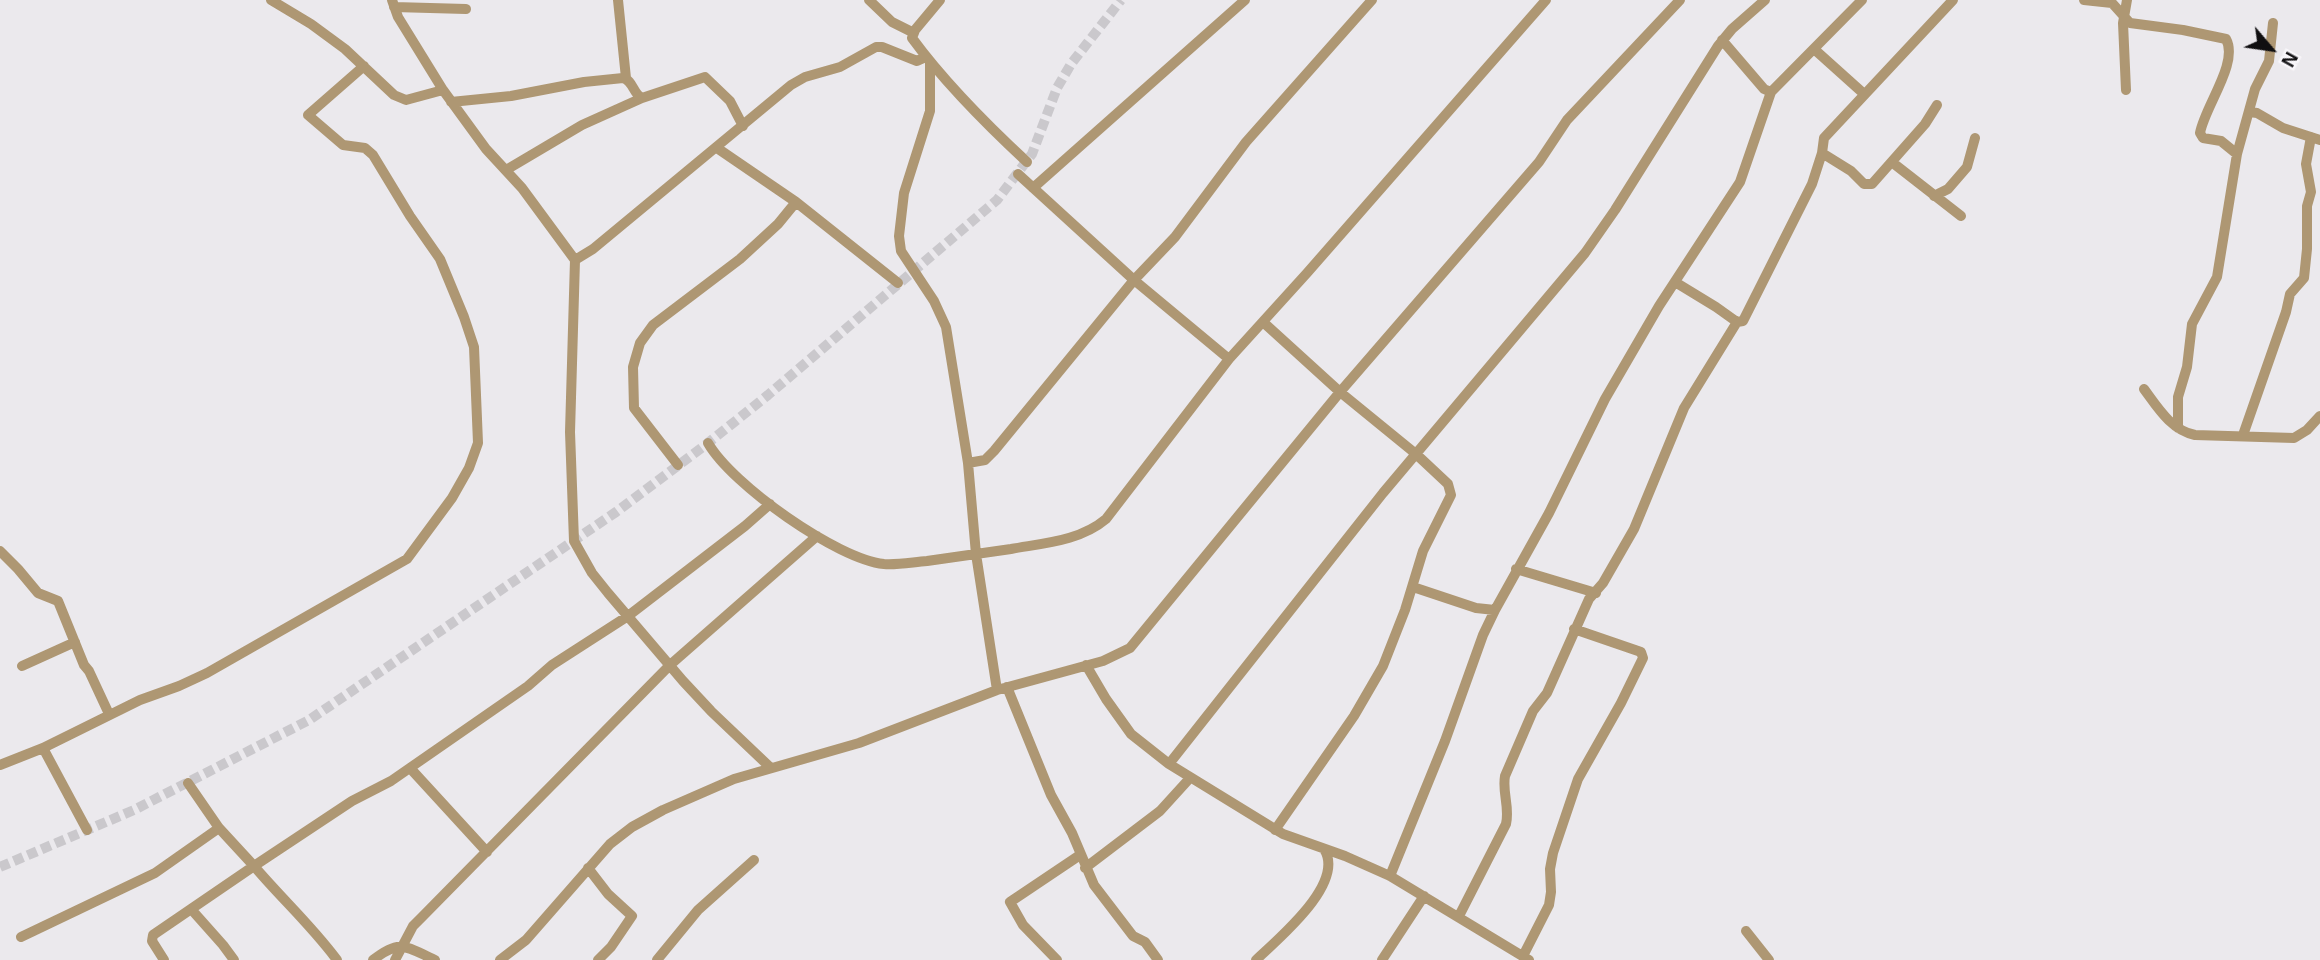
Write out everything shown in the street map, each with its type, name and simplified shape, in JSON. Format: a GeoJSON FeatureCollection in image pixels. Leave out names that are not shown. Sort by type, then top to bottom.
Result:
{"type":"FeatureCollection","features":[{"type":"Feature","properties":{"kind":"street"},"geometry":{"type":"LineString","coordinates":[[271,0],[311,24],[364,66],[394,95],[406,100],[443,90]]}},
{"type":"Feature","properties":{"kind":"street"},"geometry":{"type":"LineString","coordinates":[[618,0],[626,78],[642,98]]}},
{"type":"Feature","properties":{"kind":"street"},"geometry":{"type":"LineString","coordinates":[[869,0],[892,22],[914,33]]}},
{"type":"Feature","properties":{"kind":"street"},"geometry":{"type":"LineString","coordinates":[[940,0],[912,38],[1004,141],[1027,162]]}},
{"type":"Feature","properties":{"kind":"street"},"geometry":{"type":"LineString","coordinates":[[1033,188],[1245,0]]}},
{"type":"Feature","properties":{"kind":"street"},"geometry":{"type":"LineString","coordinates":[[968,463],[985,460],[1134,280],[1175,237],[1246,142],[1372,0]]}},
{"type":"Feature","properties":{"kind":"street"},"geometry":{"type":"LineString","coordinates":[[708,443],[733,474],[770,504],[817,536],[848,554],[887,564],[976,554],[1078,536],[1098,526],[1148,466],[1229,359],[1546,0]]}},
{"type":"Feature","properties":{"kind":"street"},"geometry":{"type":"LineString","coordinates":[[500,960],[526,940],[610,844],[632,827],[663,810],[698,793],[771,768],[859,743],[1002,689],[1122,653],[1140,638],[1340,392],[1531,171],[1567,120],[1680,0]]}},
{"type":"Feature","properties":{"kind":"street"},"geometry":{"type":"LineString","coordinates":[[1390,876],[1445,741],[1483,635],[1516,569],[1549,513],[1605,399],[1675,282],[1740,182],[1771,92],[1862,0]]}},
{"type":"Feature","properties":{"kind":"street"},"geometry":{"type":"LineString","coordinates":[[1675,282],[1707,300],[1737,322],[1744,321],[1812,184],[1824,138],[1863,93],[1953,0]]}},
{"type":"Feature","properties":{"kind":"street"},"geometry":{"type":"LineString","coordinates":[[2084,0],[2112,3],[2130,23],[2226,39],[2230,57],[2208,107],[2200,133],[2203,138],[2224,143],[2237,154]]}},
{"type":"Feature","properties":{"kind":"street"},"geometry":{"type":"LineString","coordinates":[[2126,90],[2124,16],[2127,0]]}},
{"type":"Feature","properties":{"kind":"street"},"geometry":{"type":"LineString","coordinates":[[1169,764],[1349,535],[1585,253],[1722,40],[1759,2]]}},
{"type":"Feature","properties":{"kind":"street"},"geometry":{"type":"LineString","coordinates":[[466,9],[393,4],[398,17],[451,102],[575,260],[569,432],[574,541],[593,573],[670,665],[711,711],[771,768]]}},
{"type":"Feature","properties":{"kind":"street"},"geometry":{"type":"LineString","coordinates":[[2178,428],[2178,397],[2188,367],[2192,324],[2217,277],[2237,154],[2255,89],[2271,54],[2273,23]]}},
{"type":"Feature","properties":{"kind":"street"},"geometry":{"type":"LineString","coordinates":[[1722,40],[1764,89],[1771,92]]}},
{"type":"Feature","properties":{"kind":"street"},"geometry":{"type":"LineString","coordinates":[[575,260],[593,249],[791,85],[805,77],[840,67],[876,47],[916,61],[928,59]]}},
{"type":"Feature","properties":{"kind":"street"},"geometry":{"type":"LineString","coordinates":[[1814,49],[1863,93]]}},
{"type":"Feature","properties":{"kind":"street"},"geometry":{"type":"LineString","coordinates":[[928,59],[930,111],[904,194],[899,236],[901,251],[934,301],[946,327],[968,463],[976,554],[1002,689],[1072,833],[1094,885],[1133,936],[1145,942],[1158,960]]}},
{"type":"Feature","properties":{"kind":"street"},"geometry":{"type":"LineString","coordinates":[[0,765],[43,748],[109,714],[207,673],[407,559],[452,498],[469,468],[478,443],[474,347],[440,259],[373,155],[365,148],[344,145],[307,115],[364,66]]}},
{"type":"Feature","properties":{"kind":"street"},"geometry":{"type":"LineString","coordinates":[[506,170],[582,125],[642,98],[705,77],[730,101],[743,126]]}},
{"type":"Feature","properties":{"kind":"street"},"geometry":{"type":"LineString","coordinates":[[451,102],[511,96],[584,82],[626,78]]}},
{"type":"Feature","properties":{"kind":"street"},"geometry":{"type":"LineString","coordinates":[[1822,153],[1868,185],[1893,163],[1937,105]]}},
{"type":"Feature","properties":{"kind":"street"},"geometry":{"type":"LineString","coordinates":[[2243,435],[2290,294],[2304,278],[2307,206],[2311,192],[2306,164],[2316,139],[2283,128],[2253,111],[2250,112]]}},
{"type":"Feature","properties":{"kind":"street"},"geometry":{"type":"LineString","coordinates":[[1934,196],[1948,189],[1967,167],[1975,138]]}},
{"type":"Feature","properties":{"kind":"street"},"geometry":{"type":"LineString","coordinates":[[717,148],[796,202],[898,284]]}},
{"type":"Feature","properties":{"kind":"street"},"geometry":{"type":"LineString","coordinates":[[1893,163],[1961,216]]}},
{"type":"Feature","properties":{"kind":"street"},"geometry":{"type":"LineString","coordinates":[[1018,174],[1134,280],[1229,359]]}},
{"type":"Feature","properties":{"kind":"street"},"geometry":{"type":"LineString","coordinates":[[678,465],[634,408],[633,367],[640,343],[653,325],[740,259],[778,224],[796,202]]}},
{"type":"Feature","properties":{"kind":"street"},"geometry":{"type":"LineString","coordinates":[[1262,322],[1340,392],[1416,454],[1448,484],[1451,495],[1423,551],[1393,645],[1371,688],[1275,830]]}},
{"type":"Feature","properties":{"kind":"street"},"geometry":{"type":"LineString","coordinates":[[1459,916],[1506,824],[1508,807],[1503,787],[1508,767],[1533,711],[1547,693],[1589,599],[1596,593],[1634,529],[1684,408],[1737,322]]}},
{"type":"Feature","properties":{"kind":"street"},"geometry":{"type":"LineString","coordinates":[[2144,389],[2165,417],[2178,428],[2195,435],[2294,438],[2319,419]]}},
{"type":"Feature","properties":{"kind":"street"},"geometry":{"type":"LineString","coordinates":[[164,960],[152,941],[153,934],[352,801],[410,768],[528,686],[559,660],[628,616],[770,504]]}},
{"type":"Feature","properties":{"kind":"street"},"geometry":{"type":"LineString","coordinates":[[395,960],[413,926],[422,916],[670,665],[817,536]]}},
{"type":"Feature","properties":{"kind":"street"},"geometry":{"type":"LineString","coordinates":[[0,551],[38,593],[58,601],[109,714]]}},
{"type":"Feature","properties":{"kind":"street"},"geometry":{"type":"LineString","coordinates":[[1516,569],[1596,593]]}},
{"type":"Feature","properties":{"kind":"street"},"geometry":{"type":"LineString","coordinates":[[1413,587],[1476,608],[1495,610]]}},
{"type":"Feature","properties":{"kind":"street"},"geometry":{"type":"LineString","coordinates":[[1086,665],[1131,734],[1189,778],[1292,839],[1390,876],[1526,958],[1549,905],[1553,853],[1578,779],[1621,703],[1643,657],[1641,652],[1574,629]]}},
{"type":"Feature","properties":{"kind":"street"},"geometry":{"type":"LineString","coordinates":[[22,666],[75,642]]}},
{"type":"Feature","properties":{"kind":"street"},"geometry":{"type":"LineString","coordinates":[[43,748],[87,830]]}},
{"type":"Feature","properties":{"kind":"street"},"geometry":{"type":"LineString","coordinates":[[410,768],[487,852]]}},
{"type":"Feature","properties":{"kind":"street"},"geometry":{"type":"LineString","coordinates":[[1085,868],[1160,811],[1189,778]]}},
{"type":"Feature","properties":{"kind":"street"},"geometry":{"type":"LineString","coordinates":[[188,783],[219,828],[320,937],[337,960]]}},
{"type":"Feature","properties":{"kind":"street"},"geometry":{"type":"LineString","coordinates":[[21,937],[155,873],[219,828]]}},
{"type":"Feature","properties":{"kind":"street"},"geometry":{"type":"LineString","coordinates":[[1256,960],[1285,934],[1319,892],[1328,874],[1330,858],[1324,849]]}},
{"type":"Feature","properties":{"kind":"street"},"geometry":{"type":"LineString","coordinates":[[1057,960],[1023,925],[1010,902],[1080,855]]}},
{"type":"Feature","properties":{"kind":"street"},"geometry":{"type":"LineString","coordinates":[[657,960],[698,910],[754,860]]}},
{"type":"Feature","properties":{"kind":"street"},"geometry":{"type":"LineString","coordinates":[[588,867],[608,894],[632,916],[611,947],[598,960]]}},
{"type":"Feature","properties":{"kind":"street"},"geometry":{"type":"LineString","coordinates":[[1382,960],[1424,896]]}},
{"type":"Feature","properties":{"kind":"street"},"geometry":{"type":"LineString","coordinates":[[191,909],[234,960]]}},
{"type":"Feature","properties":{"kind":"street"},"geometry":{"type":"LineString","coordinates":[[1746,931],[1769,960]]}},
{"type":"Feature","properties":{"kind":"street"},"geometry":{"type":"LineString","coordinates":[[373,960],[393,946],[402,945],[435,960]]}},
{"type":"Feature","properties":{"kind":"tunnel"},"geometry":{"type":"LineString","coordinates":[[0,867],[134,810],[309,720],[616,512],[708,443],[997,200],[1032,154],[1057,88],[1071,64],[1121,0]]}}]}
